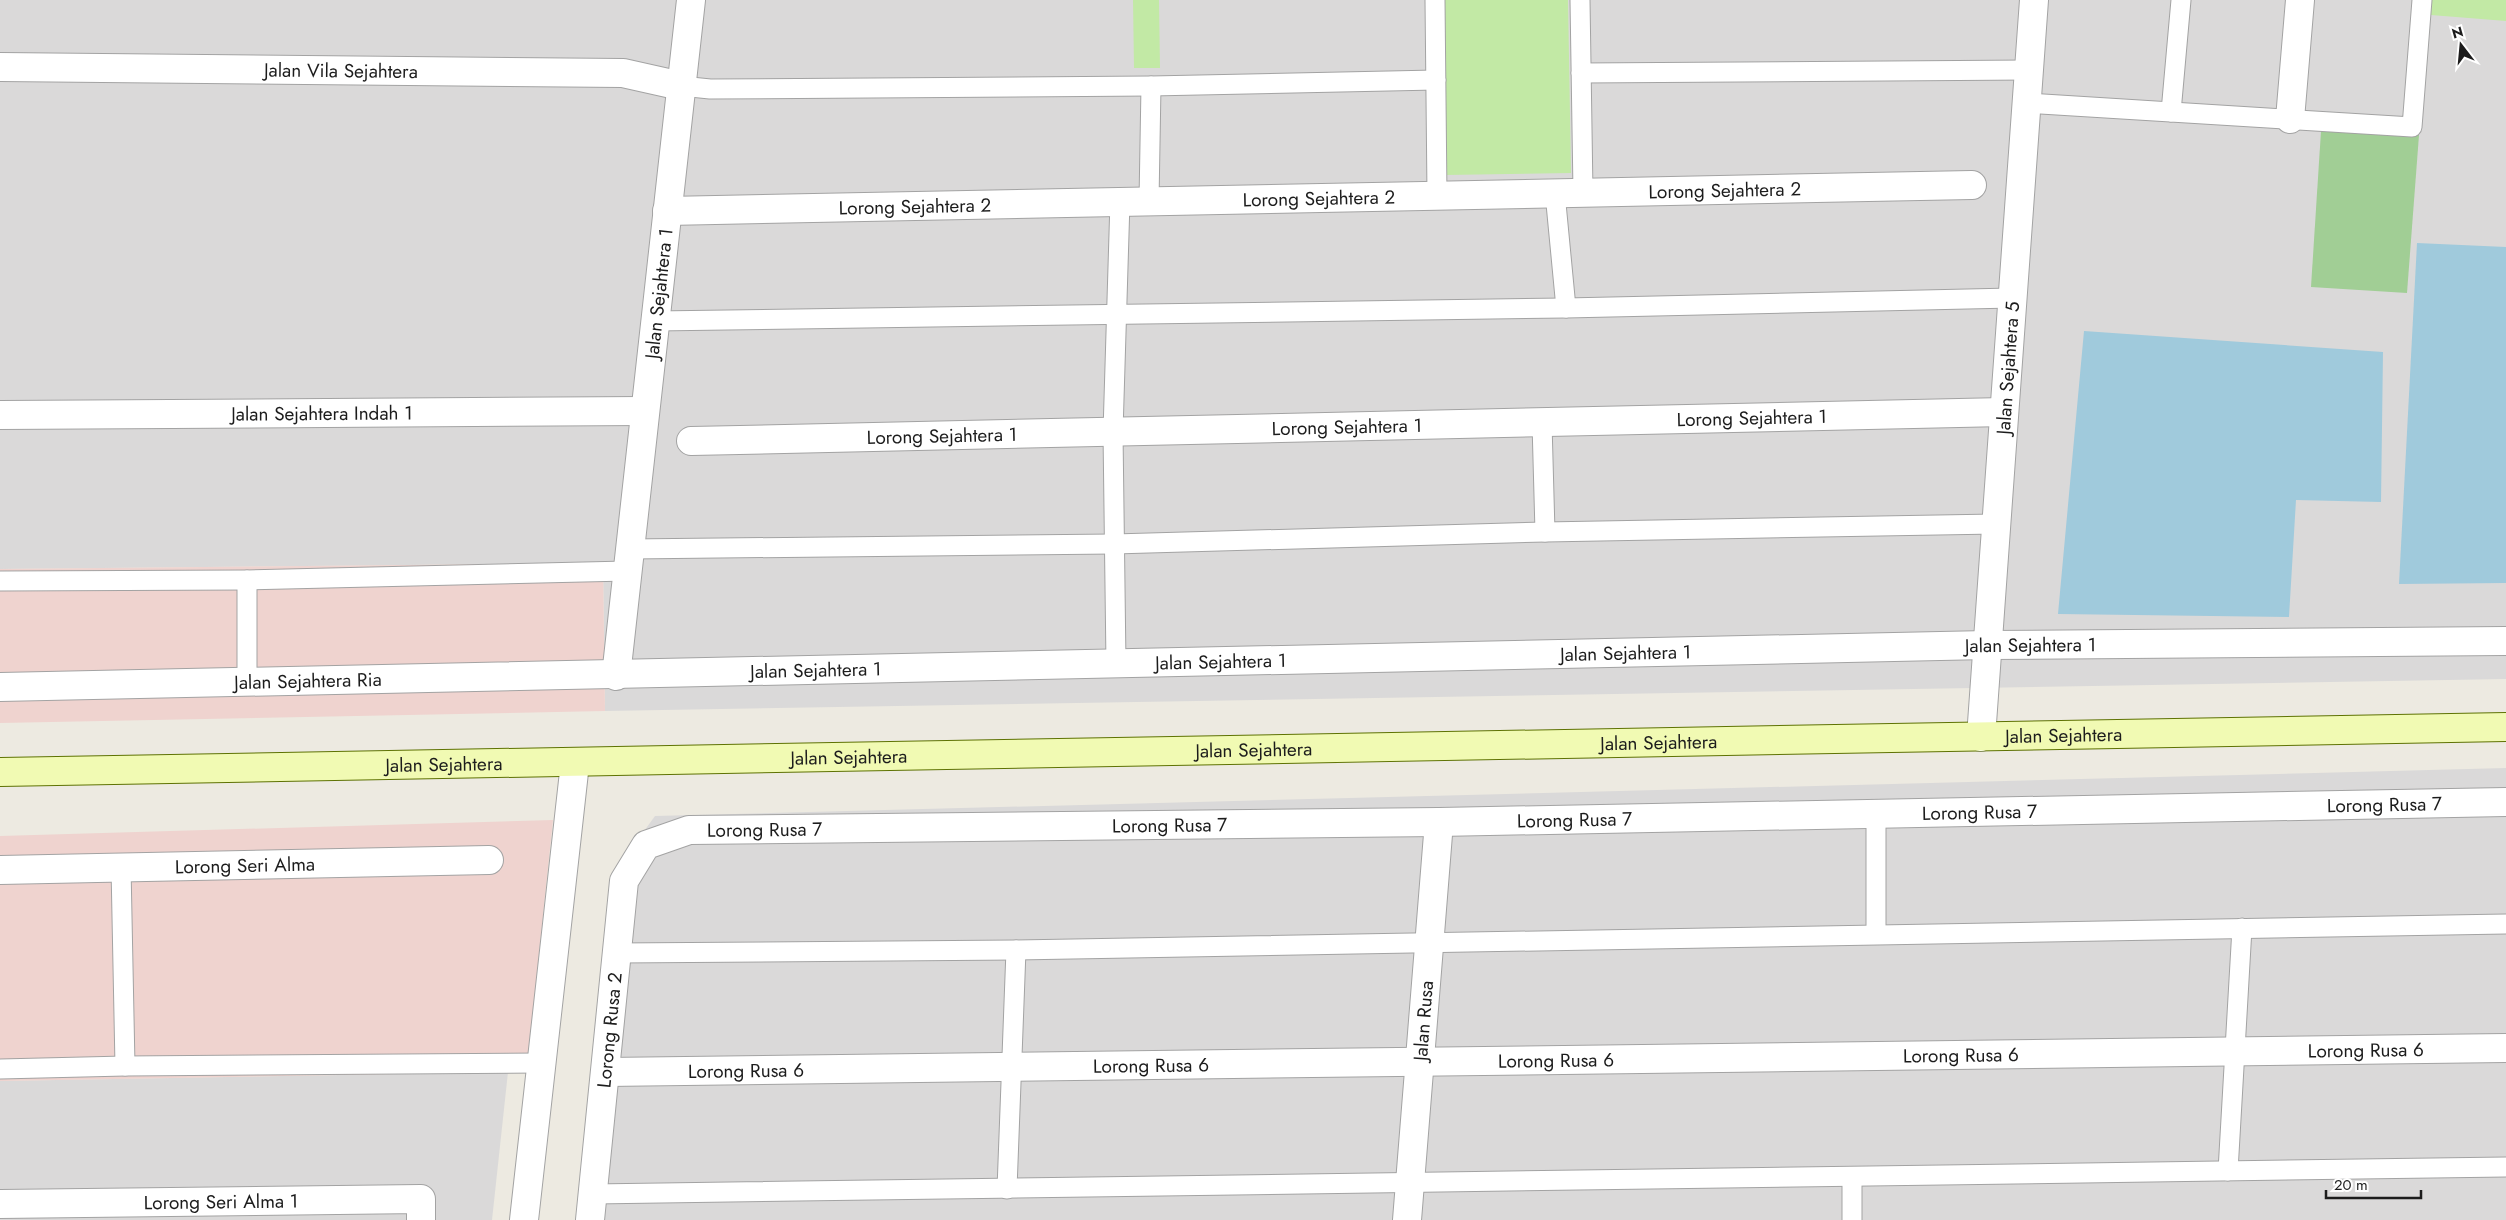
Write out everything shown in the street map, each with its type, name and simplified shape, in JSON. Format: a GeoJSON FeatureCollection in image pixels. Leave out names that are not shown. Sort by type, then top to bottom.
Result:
{"type":"FeatureCollection","features":[{"type":"Feature","properties":{"kind":"main road","name":"Jalan Sejahtera"},"geometry":{"type":"LineString","coordinates":[[0,772],[2506,727]]}},
{"type":"Feature","properties":{"kind":"street","name":"Jalan Sejahtera 1"},"geometry":{"type":"LineString","coordinates":[[691,0],[616,676],[1987,644],[2506,641]]}},
{"type":"Feature","properties":{"kind":"street","name":"Jalan Sejahtera 5"},"geometry":{"type":"LineString","coordinates":[[1981,737],[2034,0]]}},
{"type":"Feature","properties":{"kind":"street"},"geometry":{"type":"LineString","coordinates":[[2290,119],[2300,0]]}},
{"type":"Feature","properties":{"kind":"street","name":"Jalan Vila Sejahtera"},"geometry":{"type":"LineString","coordinates":[[0,67],[623,74],[681,86]]}},
{"type":"Feature","properties":{"kind":"street","name":"Lorong Sejahtera 2"},"geometry":{"type":"LineString","coordinates":[[667,211],[1972,185]]}},
{"type":"Feature","properties":{"kind":"street","name":"Jalan Sejahtera Indah 1"},"geometry":{"type":"LineString","coordinates":[[0,415],[646,411]]}},
{"type":"Feature","properties":{"kind":"street","name":"Lorong Sejahtera 1"},"geometry":{"type":"LineString","coordinates":[[691,441],[2004,412]]}},
{"type":"Feature","properties":{"kind":"street","name":"Jalan Sejahtera Ria"},"geometry":{"type":"LineString","coordinates":[[0,688],[616,676]]}},
{"type":"Feature","properties":{"kind":"street"},"geometry":{"type":"LineString","coordinates":[[524,1220],[540,1063],[575,763]]}},
{"type":"Feature","properties":{"kind":"street","name":"Lorong Rusa 7"},"geometry":{"type":"LineString","coordinates":[[646,846],[688,830],[1439,822],[2506,802]]}},
{"type":"Feature","properties":{"kind":"street","name":"Jalan Rusa"},"geometry":{"type":"LineString","coordinates":[[1407,1220],[1439,822]]}},
{"type":"Feature","properties":{"kind":"street","name":"Lorong Rusa 2"},"geometry":{"type":"LineString","coordinates":[[591,1207],[624,881],[646,846]]}},
{"type":"Feature","properties":{"kind":"street","name":"Lorong Seri Alma"},"geometry":{"type":"LineString","coordinates":[[0,870],[489,860]]}},
{"type":"Feature","properties":{"kind":"street","name":"Lorong Rusa 6"},"geometry":{"type":"LineString","coordinates":[[606,1072],[2506,1048]]}},
{"type":"Feature","properties":{"kind":"street","name":"Lorong Seri Alma 1"},"geometry":{"type":"LineString","coordinates":[[0,1204],[421,1199],[421,1220]]}},
{"type":"Feature","properties":{"kind":"lane"},"geometry":{"type":"LineString","coordinates":[[1435,0],[1437,195]]}},
{"type":"Feature","properties":{"kind":"lane"},"geometry":{"type":"LineString","coordinates":[[1580,0],[1583,192]]}},
{"type":"Feature","properties":{"kind":"lane"},"geometry":{"type":"LineString","coordinates":[[2171,112],[2180,0]]}},
{"type":"Feature","properties":{"kind":"lane"},"geometry":{"type":"LineString","coordinates":[[2026,103],[2412,127],[2422,0]]}},
{"type":"Feature","properties":{"kind":"lane"},"geometry":{"type":"LineString","coordinates":[[1581,73],[2029,70]]}},
{"type":"Feature","properties":{"kind":"lane"},"geometry":{"type":"LineString","coordinates":[[681,86],[710,89],[1151,86],[1436,80]]}},
{"type":"Feature","properties":{"kind":"lane"},"geometry":{"type":"LineString","coordinates":[[1149,201],[1151,86]]}},
{"type":"Feature","properties":{"kind":"lane"},"geometry":{"type":"LineString","coordinates":[[1555,193],[1566,308]]}},
{"type":"Feature","properties":{"kind":"lane"},"geometry":{"type":"LineString","coordinates":[[1116,664],[1113,432],[1120,201]]}},
{"type":"Feature","properties":{"kind":"lane"},"geometry":{"type":"LineString","coordinates":[[655,321],[1566,308],[2012,298]]}},
{"type":"Feature","properties":{"kind":"lane"},"geometry":{"type":"LineString","coordinates":[[1542,423],[1545,532]]}},
{"type":"Feature","properties":{"kind":"lane"},"geometry":{"type":"LineString","coordinates":[[0,581],[247,580],[629,560],[1114,544],[1545,532],[1996,524]]}},
{"type":"Feature","properties":{"kind":"lane"},"geometry":{"type":"LineString","coordinates":[[247,580],[247,682]]}},
{"type":"Feature","properties":{"kind":"lane"},"geometry":{"type":"LineString","coordinates":[[1876,813],[1876,934]]}},
{"type":"Feature","properties":{"kind":"lane"},"geometry":{"type":"LineString","coordinates":[[121,867],[125,1066]]}},
{"type":"Feature","properties":{"kind":"lane"},"geometry":{"type":"LineString","coordinates":[[616,953],[1016,950],[2506,924]]}},
{"type":"Feature","properties":{"kind":"lane"},"geometry":{"type":"LineString","coordinates":[[2228,1171],[2242,928]]}},
{"type":"Feature","properties":{"kind":"lane"},"geometry":{"type":"LineString","coordinates":[[1008,1189],[1016,950]]}},
{"type":"Feature","properties":{"kind":"lane"},"geometry":{"type":"LineString","coordinates":[[0,1069],[125,1066],[540,1063]]}},
{"type":"Feature","properties":{"kind":"lane"},"geometry":{"type":"LineString","coordinates":[[591,1207],[1008,1189],[2506,1167]]}},
{"type":"Feature","properties":{"kind":"lane"},"geometry":{"type":"LineString","coordinates":[[1852,1176],[1852,1220]]}},
{"type":"Feature","properties":{"kind":"shaded area"},"geometry":{"type":"Polygon","coordinates":[[[0,0],[2506,0],[2506,679],[605,711],[603,563],[0,569],[0,0]]]}},
{"type":"Feature","properties":{"kind":"shaded area"},"geometry":{"type":"Polygon","coordinates":[[[603,563],[605,711],[0,723],[0,569],[603,563]]]}},
{"type":"Feature","properties":{"kind":"shaded area"},"geometry":{"type":"Polygon","coordinates":[[[2506,768],[2506,1220],[576,1220],[615,871],[655,816],[2506,768]]]}},
{"type":"Feature","properties":{"kind":"shaded area"},"geometry":{"type":"Polygon","coordinates":[[[553,820],[527,1068],[508,1072],[0,1081],[0,836],[553,820]]]}},
{"type":"Feature","properties":{"kind":"shaded area"},"geometry":{"type":"Polygon","coordinates":[[[508,1072],[492,1220],[0,1220],[0,1081],[508,1072]]]}},
{"type":"Feature","properties":{"kind":"green space"},"geometry":{"type":"Polygon","coordinates":[[[1133,0],[1159,0],[1160,68],[1134,68],[1133,0]]]}},
{"type":"Feature","properties":{"kind":"green space"},"geometry":{"type":"Polygon","coordinates":[[[1443,0],[1568,0],[1571,173],[1445,175],[1443,0]]]}},
{"type":"Feature","properties":{"kind":"green space"},"geometry":{"type":"Polygon","coordinates":[[[2432,0],[2506,0],[2506,21],[2431,15],[2432,0]]]}},
{"type":"Feature","properties":{"kind":"green space"},"geometry":{"type":"Polygon","coordinates":[[[2321,131],[2419,135],[2407,293],[2311,287],[2321,131]]]}},
{"type":"Feature","properties":{"kind":"water"},"geometry":{"type":"Polygon","coordinates":[[[2417,243],[2506,247],[2506,583],[2399,584],[2417,243]]]}},
{"type":"Feature","properties":{"kind":"water"},"geometry":{"type":"Polygon","coordinates":[[[2084,331],[2383,352],[2381,502],[2296,500],[2289,617],[2058,614],[2084,331]]]}}]}
